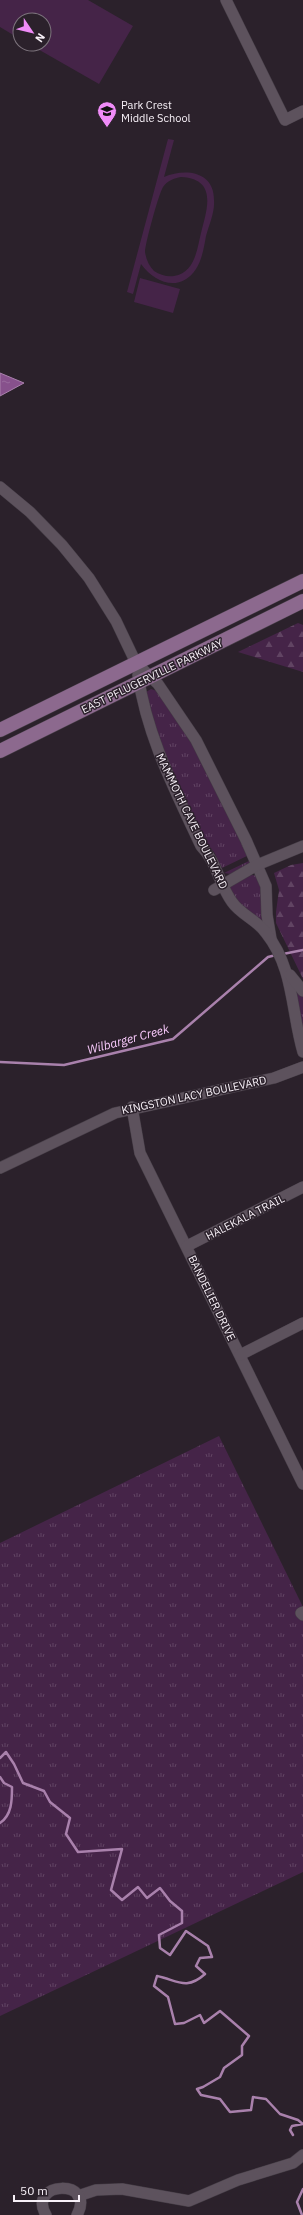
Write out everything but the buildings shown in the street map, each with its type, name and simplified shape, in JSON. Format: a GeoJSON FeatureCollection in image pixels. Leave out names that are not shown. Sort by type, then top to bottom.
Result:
{"type":"FeatureCollection","features":[{"type":"Feature","properties":{"kind":"main road","name":"EAST PFLUGERVILLE PARKWAY"},"geometry":{"type":"LineString","coordinates":[[0,730],[303,581]]}},
{"type":"Feature","properties":{"kind":"main road","name":"EAST PFLUGERVILLE PARKWAY"},"geometry":{"type":"LineString","coordinates":[[0,750],[303,600]]}},
{"type":"Feature","properties":{"kind":"street"},"geometry":{"type":"LineString","coordinates":[[226,0],[285,120],[303,111]]}},
{"type":"Feature","properties":{"kind":"street","name":"MAMMOTH CAVE BOULEVARD"},"geometry":{"type":"LineString","coordinates":[[0,487],[30,512],[90,578],[116,621],[144,680],[141,697],[159,757],[201,846],[208,853],[218,887],[232,903],[259,925],[271,939],[288,973],[303,991]]}},
{"type":"Feature","properties":{"kind":"street","name":"MAMMOTH CAVE BOULEVARD"},"geometry":{"type":"LineString","coordinates":[[144,680],[158,684],[200,747],[266,886],[267,915],[271,939]]}},
{"type":"Feature","properties":{"kind":"street"},"geometry":{"type":"LineString","coordinates":[[218,887],[257,865],[303,846]]}},
{"type":"Feature","properties":{"kind":"street","name":"MAMMOTH CAVE BOULEVARD"},"geometry":{"type":"LineString","coordinates":[[288,973],[296,1029],[303,1052]]}},
{"type":"Feature","properties":{"kind":"street","name":"KINGSTON LACY BOULEVARD"},"geometry":{"type":"LineString","coordinates":[[0,1168],[98,1120],[132,1108],[274,1078],[303,1067]]}},
{"type":"Feature","properties":{"kind":"street","name":"BANDELIER DRIVE"},"geometry":{"type":"LineString","coordinates":[[132,1108],[140,1153],[240,1355],[300,1471],[303,1484]]}},
{"type":"Feature","properties":{"kind":"street","name":"HALEKALA TRAIL"},"geometry":{"type":"LineString","coordinates":[[187,1246],[303,1187]]}},
{"type":"Feature","properties":{"kind":"street"},"geometry":{"type":"LineString","coordinates":[[240,1355],[303,1323]]}},
{"type":"Feature","properties":{"kind":"street"},"geometry":{"type":"LineString","coordinates":[[78,2196],[96,2190],[122,2189],[189,2201],[238,2180],[293,2163],[303,2155]]}},
{"type":"Feature","properties":{"kind":"street"},"geometry":{"type":"LineString","coordinates":[[43,2214],[44,2200],[51,2190],[62,2187],[68,2188],[78,2196],[80,2208],[77,2215]]}},
{"type":"Feature","properties":{"kind":"green space"},"geometry":{"type":"Polygon","coordinates":[[[0,0],[88,0],[133,26],[99,84],[43,52],[52,52],[52,12],[12,12],[12,34],[0,27],[0,0]]]}},
{"type":"Feature","properties":{"kind":"green space"},"geometry":{"type":"Polygon","coordinates":[[[168,139],[174,140],[164,177],[181,173],[197,174],[209,183],[213,190],[214,209],[206,236],[204,249],[196,269],[183,281],[168,283],[160,280],[147,271],[141,264],[133,294],[127,292],[168,139]],[[181,177],[171,180],[163,187],[158,199],[145,252],[151,267],[154,271],[161,275],[174,276],[181,274],[191,265],[196,253],[206,214],[207,197],[205,189],[201,183],[193,179],[181,177]]]}},
{"type":"Feature","properties":{"kind":"green space"},"geometry":{"type":"Polygon","coordinates":[[[140,278],[180,289],[173,313],[134,302],[140,278]]]}},
{"type":"Feature","properties":{"kind":"green space"},"geometry":{"type":"Polygon","coordinates":[[[298,623],[303,625],[303,672],[238,652],[298,623]]]}},
{"type":"Feature","properties":{"kind":"green space"},"geometry":{"type":"Polygon","coordinates":[[[151,689],[157,691],[188,735],[249,855],[222,868],[214,852],[206,844],[160,747],[146,692],[151,689]]]}},
{"type":"Feature","properties":{"kind":"green space"},"geometry":{"type":"Polygon","coordinates":[[[251,860],[250,864],[231,874],[224,873],[251,860]]]}},
{"type":"Feature","properties":{"kind":"green space"},"geometry":{"type":"Polygon","coordinates":[[[303,863],[303,979],[276,923],[279,890],[274,873],[291,865],[303,863]]]}},
{"type":"Feature","properties":{"kind":"green space"},"geometry":{"type":"Polygon","coordinates":[[[252,875],[257,876],[262,886],[263,922],[240,906],[229,888],[234,883],[252,875]]]}},
{"type":"Feature","properties":{"kind":"green space"},"geometry":{"type":"Polygon","coordinates":[[[297,992],[303,996],[303,1034],[296,994],[297,992]]]}},
{"type":"Feature","properties":{"kind":"green space"},"geometry":{"type":"Polygon","coordinates":[[[219,1436],[303,1607],[303,1872],[0,2016],[0,1543],[219,1436]]]}},
{"type":"Feature","properties":{"kind":"water"},"geometry":{"type":"Polygon","coordinates":[[[0,373],[24,383],[0,396],[0,373]]]}},
{"type":"Feature","properties":{"kind":"waterway","name":"Wilbarger Creek"},"geometry":{"type":"LineString","coordinates":[[283,954],[303,950]]}},
{"type":"Feature","properties":{"kind":"waterway","name":"Wilbarger Creek"},"geometry":{"type":"LineString","coordinates":[[0,1062],[64,1065],[173,1039],[268,957],[276,955]]}},
{"type":"Feature","properties":{"kind":"waterway"},"geometry":{"type":"LineString","coordinates":[[0,1758],[6,1752],[14,1764],[23,1783],[44,1791],[50,1802],[70,1818],[66,1834],[78,1852],[122,1849],[111,1890],[122,1900],[138,1887],[147,1898],[160,1888],[170,1901],[182,1911],[182,1923],[159,1935],[160,1948],[170,1955],[186,1931],[208,1946],[212,1957],[200,1958],[196,1966],[205,1974],[198,1979],[192,1982],[181,1983],[157,1976],[154,1986],[168,1997],[175,2024],[184,2023],[200,2015],[204,2023],[220,2011],[249,2036],[242,2046],[242,2055],[224,2068],[220,2077],[197,2089],[201,2095],[220,2099],[230,2112],[251,2110],[253,2097],[266,2099],[280,2114],[298,2120],[303,2124],[292,2126],[290,2130],[293,2135]]}},
{"type":"Feature","properties":{"kind":"waterway"},"geometry":{"type":"LineString","coordinates":[[0,1777],[4,1783],[12,1787],[9,1812],[0,1823]]}},
{"type":"Feature","properties":{"kind":"waterway"},"geometry":{"type":"LineString","coordinates":[[302,2215],[297,2202],[303,2189]]}},
{"type":"Feature","properties":{"kind":"place","name":"Park Crest Middle School"},"geometry":{"type":"Point","coordinates":[107,128]}}]}
